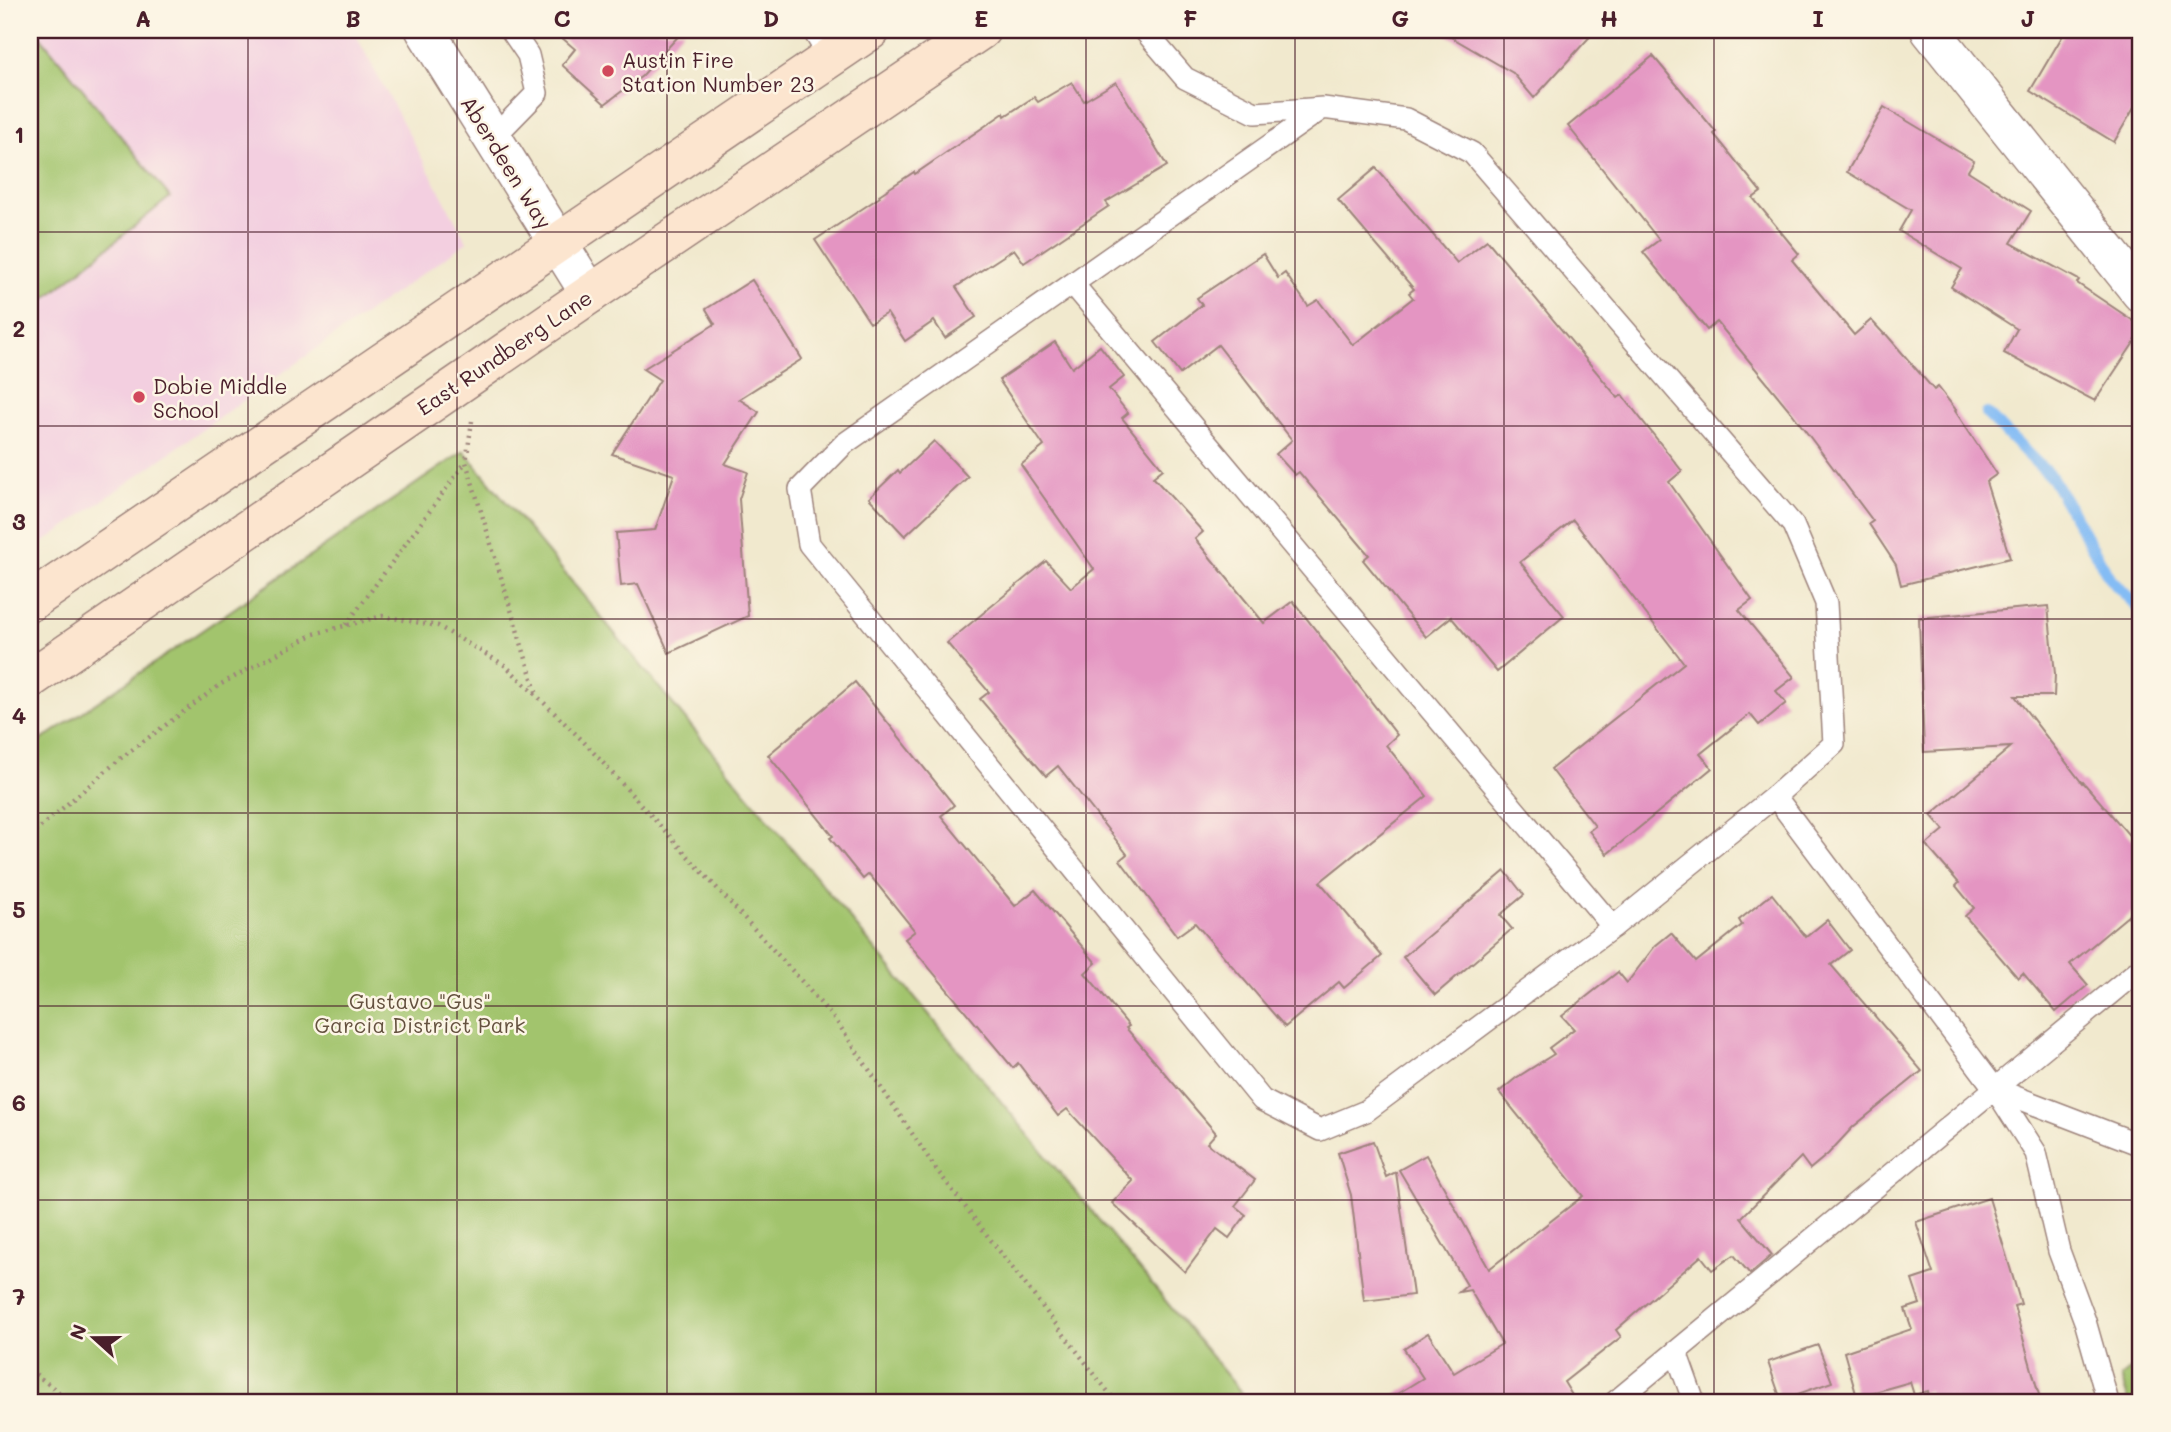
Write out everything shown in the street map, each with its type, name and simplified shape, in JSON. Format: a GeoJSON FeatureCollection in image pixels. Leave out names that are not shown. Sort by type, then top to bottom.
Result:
{"type":"FeatureCollection","features":[{"type":"Feature","properties":{"kind":"main road"},"geometry":{"type":"LineString","coordinates":[[30,602],[557,243],[822,44],[871,30]]}},
{"type":"Feature","properties":{"kind":"main road","name":"East Rundberg Lane"},"geometry":{"type":"LineString","coordinates":[[30,679],[590,294],[981,30]]}},
{"type":"Feature","properties":{"kind":"main road"},"geometry":{"type":"LineString","coordinates":[[822,44],[854,115]]}},
{"type":"Feature","properties":{"kind":"street","name":"Aberdeen Way"},"geometry":{"type":"LineString","coordinates":[[425,30],[590,294]]}},
{"type":"Feature","properties":{"kind":"street"},"geometry":{"type":"LineString","coordinates":[[1930,30],[2141,293]]}},
{"type":"Feature","properties":{"kind":"lane"},"geometry":{"type":"LineString","coordinates":[[492,138],[537,93],[528,55],[511,30]]}},
{"type":"Feature","properties":{"kind":"lane"},"geometry":{"type":"LineString","coordinates":[[1144,30],[1185,78],[1255,113],[1323,108],[1406,119],[1472,153],[1793,525],[1826,603],[1834,744],[1775,796],[1613,928],[1366,1111],[1320,1130],[1262,1100],[809,544],[800,489],[844,444],[1323,108]]}},
{"type":"Feature","properties":{"kind":"lane"},"geometry":{"type":"LineString","coordinates":[[1073,284],[1613,928]]}},
{"type":"Feature","properties":{"kind":"lane"},"geometry":{"type":"LineString","coordinates":[[1775,796],[1994,1089],[2036,1153],[2059,1251],[2085,1321],[2108,1402]]}},
{"type":"Feature","properties":{"kind":"lane"},"geometry":{"type":"LineString","coordinates":[[1615,1402],[2141,968]]}},
{"type":"Feature","properties":{"kind":"lane"},"geometry":{"type":"LineString","coordinates":[[1994,1089],[2141,1145]]}},
{"type":"Feature","properties":{"kind":"lane"},"geometry":{"type":"LineString","coordinates":[[1676,1352],[1694,1402]]}},
{"type":"Feature","properties":{"kind":"path"},"geometry":{"type":"LineString","coordinates":[[473,418],[466,462],[537,696]]}},
{"type":"Feature","properties":{"kind":"path"},"geometry":{"type":"LineString","coordinates":[[346,626],[466,462]]}},
{"type":"Feature","properties":{"kind":"path"},"geometry":{"type":"LineString","coordinates":[[30,836],[121,758],[221,684],[314,634],[382,616],[438,626],[506,666],[583,741],[837,1022],[936,1169],[1116,1402]]}},
{"type":"Feature","properties":{"kind":"path"},"geometry":{"type":"LineString","coordinates":[[30,1370],[72,1402]]}},
{"type":"Feature","properties":{"kind":"shaded area","name":"Dobie Middle School"},"geometry":{"type":"Polygon","coordinates":[[[30,30],[353,30],[467,242],[30,552],[30,30]]]}},
{"type":"Feature","properties":{"kind":"green space"},"geometry":{"type":"Polygon","coordinates":[[[30,30],[35,30],[170,197],[30,311],[30,30]]]}},
{"type":"Feature","properties":{"kind":"green space","name":"Gustavo \"Gus\" Garcia District Park"},"geometry":{"type":"Polygon","coordinates":[[[464,451],[1249,1402],[30,1402],[30,748],[464,451]]]}},
{"type":"Feature","properties":{"kind":"green space"},"geometry":{"type":"Polygon","coordinates":[[[2141,1361],[2141,1402],[2129,1402],[2121,1377],[2141,1361]]]}},
{"type":"Feature","properties":{"kind":"building","name":"Austin Fire Station Number 23"},"geometry":{"type":"Polygon","coordinates":[[[553,30],[684,30],[642,76],[605,104],[562,65],[575,49],[553,30]]]}},
{"type":"Feature","properties":{"kind":"building"},"geometry":{"type":"Polygon","coordinates":[[[1439,30],[1596,30],[1534,98],[1513,73],[1439,30]]]}},
{"type":"Feature","properties":{"kind":"building"},"geometry":{"type":"Polygon","coordinates":[[[2066,30],[2141,30],[2141,96],[2114,142],[2030,91],[2066,30]]]}},
{"type":"Feature","properties":{"kind":"building"},"geometry":{"type":"Polygon","coordinates":[[[1653,56],[1761,192],[1753,198],[1799,254],[1792,260],[1854,335],[1871,320],[1934,390],[1938,387],[1956,410],[1997,474],[1986,482],[2010,558],[1901,585],[1896,565],[1869,524],[1873,521],[1792,413],[1717,322],[1707,330],[1643,252],[1659,240],[1568,126],[1653,56]]]}},
{"type":"Feature","properties":{"kind":"building"},"geometry":{"type":"Polygon","coordinates":[[[1072,82],[1084,101],[1116,82],[1167,166],[1106,202],[1109,206],[1024,263],[1014,249],[956,287],[976,317],[945,338],[934,321],[905,341],[887,313],[870,323],[815,240],[1004,113],[1005,116],[1034,97],[1038,102],[1072,82]]]}},
{"type":"Feature","properties":{"kind":"building"},"geometry":{"type":"Polygon","coordinates":[[[1884,107],[1974,161],[1968,171],[2031,211],[2011,243],[2079,280],[2077,283],[2141,326],[2141,332],[2095,401],[2004,353],[2017,329],[1951,287],[1962,269],[1899,231],[1911,210],[1847,172],[1884,107]]]}},
{"type":"Feature","properties":{"kind":"building"},"geometry":{"type":"Polygon","coordinates":[[[1376,168],[1457,263],[1487,240],[1618,398],[1622,395],[1682,471],[1669,482],[1752,600],[1739,610],[1794,677],[1776,691],[1786,703],[1759,725],[1750,714],[1700,754],[1712,768],[1607,854],[1589,831],[1595,826],[1551,769],[1684,663],[1573,520],[1520,562],[1564,616],[1497,672],[1451,617],[1426,637],[1363,560],[1369,555],[1299,472],[1295,475],[1276,454],[1292,440],[1218,345],[1180,374],[1155,342],[1202,305],[1197,298],[1263,254],[1278,278],[1285,273],[1308,306],[1318,300],[1353,345],[1413,298],[1409,293],[1414,289],[1338,200],[1376,168]]]}},
{"type":"Feature","properties":{"kind":"building"},"geometry":{"type":"Polygon","coordinates":[[[752,280],[802,359],[739,399],[759,412],[725,464],[748,472],[739,499],[748,616],[669,653],[638,584],[621,586],[616,533],[655,530],[674,475],[612,454],[660,380],[643,369],[715,324],[706,309],[752,280]]]}},
{"type":"Feature","properties":{"kind":"building"},"geometry":{"type":"Polygon","coordinates":[[[1055,342],[1072,368],[1100,346],[1124,377],[1109,389],[1128,413],[1122,418],[1163,469],[1153,477],[1203,532],[1195,539],[1264,623],[1293,601],[1397,735],[1386,745],[1427,796],[1320,882],[1382,956],[1344,988],[1339,982],[1285,1027],[1195,923],[1177,936],[1120,860],[1127,854],[1058,766],[1046,776],[980,699],[989,692],[947,643],[1046,561],[1071,588],[1094,569],[1021,465],[1044,446],[999,380],[1055,342]]]}},
{"type":"Feature","properties":{"kind":"building"},"geometry":{"type":"Polygon","coordinates":[[[934,441],[968,477],[905,536],[869,498],[934,441]]]}},
{"type":"Feature","properties":{"kind":"building"},"geometry":{"type":"Polygon","coordinates":[[[2048,606],[2055,674],[2054,696],[2015,696],[2082,783],[2141,849],[2141,905],[2070,964],[2088,985],[2056,1012],[2023,973],[2018,978],[1965,916],[1974,908],[1956,886],[1959,883],[1926,845],[1944,830],[1931,815],[2011,747],[1924,752],[1919,618],[2048,606]]]}},
{"type":"Feature","properties":{"kind":"building"},"geometry":{"type":"Polygon","coordinates":[[[855,682],[954,805],[941,816],[1015,906],[1035,890],[1096,963],[1085,973],[1129,1026],[1126,1028],[1216,1133],[1207,1143],[1255,1180],[1235,1206],[1246,1215],[1229,1238],[1217,1229],[1185,1272],[1112,1203],[1133,1181],[1067,1109],[1058,1116],[1018,1063],[1013,1068],[905,939],[915,931],[869,874],[863,879],[830,838],[833,836],[768,755],[855,682]]]}},
{"type":"Feature","properties":{"kind":"building"},"geometry":{"type":"Polygon","coordinates":[[[1505,871],[1524,895],[1500,915],[1512,929],[1435,995],[1403,957],[1505,871]]]}},
{"type":"Feature","properties":{"kind":"building"},"geometry":{"type":"Polygon","coordinates":[[[1772,894],[1806,937],[1827,920],[1850,950],[1831,965],[1922,1071],[1853,1127],[1810,1169],[1801,1157],[1741,1218],[1772,1255],[1750,1274],[1734,1255],[1712,1270],[1701,1256],[1616,1330],[1621,1337],[1564,1382],[1576,1402],[1384,1402],[1423,1378],[1404,1349],[1428,1333],[1454,1373],[1502,1344],[1470,1290],[1459,1292],[1467,1285],[1399,1170],[1426,1155],[1489,1269],[1583,1196],[1499,1092],[1554,1054],[1549,1048],[1574,1029],[1562,1016],[1618,972],[1627,983],[1655,946],[1671,933],[1696,962],[1742,925],[1739,920],[1772,894]]]}},
{"type":"Feature","properties":{"kind":"building"},"geometry":{"type":"Polygon","coordinates":[[[1373,1141],[1386,1177],[1396,1172],[1413,1295],[1364,1301],[1351,1195],[1338,1153],[1373,1141]]]}},
{"type":"Feature","properties":{"kind":"building"},"geometry":{"type":"Polygon","coordinates":[[[1989,1198],[2021,1304],[2014,1306],[2041,1402],[1930,1402],[1928,1391],[1914,1395],[1910,1382],[1857,1397],[1844,1352],[1912,1329],[1905,1309],[1920,1304],[1912,1280],[1933,1273],[1916,1222],[1989,1198]]]}},
{"type":"Feature","properties":{"kind":"building"},"geometry":{"type":"Polygon","coordinates":[[[1818,1345],[1832,1382],[1781,1400],[1768,1362],[1818,1345]]]}},
{"type":"Feature","properties":{"kind":"waterway"},"geometry":{"type":"LineString","coordinates":[[1987,414],[2052,478],[2111,580],[2141,610]]}},
{"type":"Feature","properties":{"kind":"place","name":"Austin Fire Station Number 23"},"geometry":{"type":"Point","coordinates":[608,71]}},
{"type":"Feature","properties":{"kind":"place","name":"Dobie Middle School"},"geometry":{"type":"Point","coordinates":[139,397]}}]}
